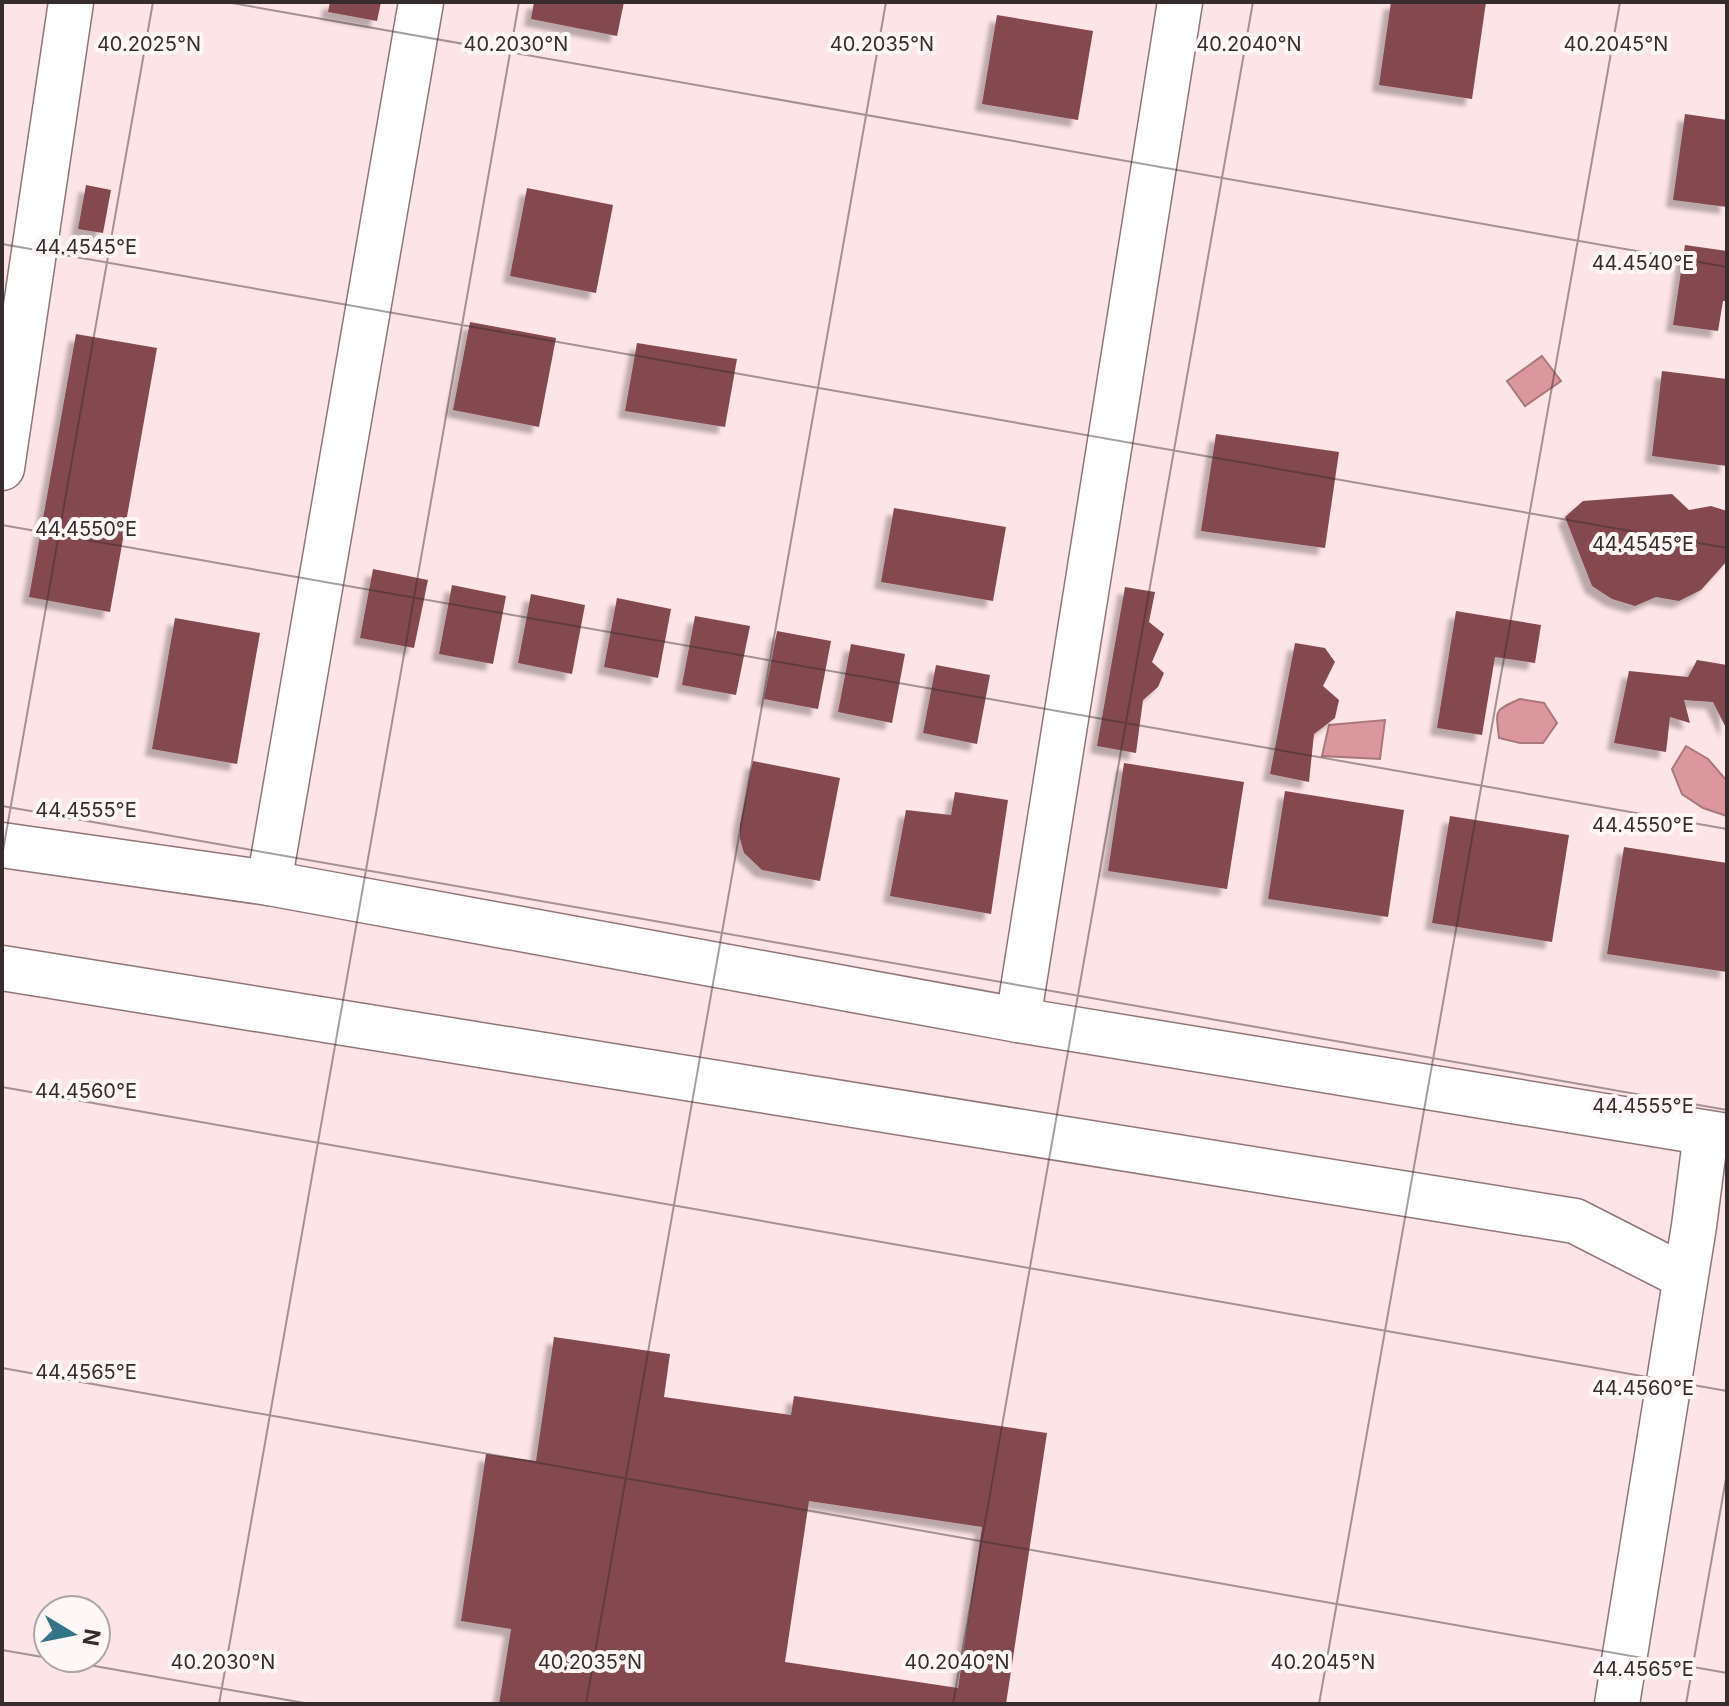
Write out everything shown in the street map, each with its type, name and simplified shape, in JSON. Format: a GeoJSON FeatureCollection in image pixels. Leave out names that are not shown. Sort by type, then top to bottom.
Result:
{"type":"FeatureCollection","features":[{"type":"Feature","properties":{"kind":"street"},"geometry":{"type":"LineString","coordinates":[[2,468],[71,2]]}},
{"type":"Feature","properties":{"kind":"street"},"geometry":{"type":"LineString","coordinates":[[269,883],[421,2]]}},
{"type":"Feature","properties":{"kind":"street"},"geometry":{"type":"LineString","coordinates":[[1018,1020],[1180,2]]}},
{"type":"Feature","properties":{"kind":"street"},"geometry":{"type":"LineString","coordinates":[[2,845],[269,883],[1018,1020],[1717,1135],[1685,1277],[1617,1704]]}},
{"type":"Feature","properties":{"kind":"street"},"geometry":{"type":"LineString","coordinates":[[2,968],[1575,1221],[1685,1277]]}},
{"type":"Feature","properties":{"kind":"shaded area"},"geometry":{"type":"Polygon","coordinates":[[[1542,356],[1561,381],[1525,406],[1507,381],[1542,356]]]}},
{"type":"Feature","properties":{"kind":"shaded area"},"geometry":{"type":"Polygon","coordinates":[[[1520,699],[1544,703],[1557,723],[1543,743],[1520,743],[1499,738],[1498,712],[1520,699]]]}},
{"type":"Feature","properties":{"kind":"shaded area"},"geometry":{"type":"Polygon","coordinates":[[[1385,720],[1380,759],[1322,756],[1329,725],[1385,720]]]}},
{"type":"Feature","properties":{"kind":"shaded area"},"geometry":{"type":"Polygon","coordinates":[[[1686,746],[1708,759],[1727,781],[1727,816],[1703,808],[1682,794],[1672,769],[1686,746]]]}},
{"type":"Feature","properties":{"kind":"building"},"geometry":{"type":"Polygon","coordinates":[[[330,2],[381,2],[377,21],[328,12],[330,2]]]}},
{"type":"Feature","properties":{"kind":"building"},"geometry":{"type":"Polygon","coordinates":[[[534,2],[624,2],[617,36],[531,19],[534,2]]]}},
{"type":"Feature","properties":{"kind":"building"},"geometry":{"type":"Polygon","coordinates":[[[1391,2],[1486,2],[1472,99],[1379,85],[1391,2]]]}},
{"type":"Feature","properties":{"kind":"building"},"geometry":{"type":"Polygon","coordinates":[[[997,15],[1093,31],[1078,120],[982,104],[997,15]]]}},
{"type":"Feature","properties":{"kind":"building"},"geometry":{"type":"Polygon","coordinates":[[[1685,114],[1727,120],[1727,207],[1673,200],[1685,114]]]}},
{"type":"Feature","properties":{"kind":"building"},"geometry":{"type":"Polygon","coordinates":[[[86,185],[111,190],[103,233],[78,229],[86,185]]]}},
{"type":"Feature","properties":{"kind":"building"},"geometry":{"type":"Polygon","coordinates":[[[527,188],[613,205],[596,293],[510,276],[527,188]]]}},
{"type":"Feature","properties":{"kind":"building"},"geometry":{"type":"Polygon","coordinates":[[[1685,245],[1727,251],[1727,301],[1723,301],[1718,331],[1673,325],[1685,245]]]}},
{"type":"Feature","properties":{"kind":"building"},"geometry":{"type":"Polygon","coordinates":[[[470,322],[556,338],[539,427],[453,410],[470,322]]]}},
{"type":"Feature","properties":{"kind":"building"},"geometry":{"type":"Polygon","coordinates":[[[76,334],[157,348],[110,612],[29,597],[76,334]]]}},
{"type":"Feature","properties":{"kind":"building"},"geometry":{"type":"Polygon","coordinates":[[[637,343],[737,359],[725,427],[625,411],[637,343]]]}},
{"type":"Feature","properties":{"kind":"building"},"geometry":{"type":"Polygon","coordinates":[[[1662,371],[1727,379],[1727,466],[1652,456],[1662,371]]]}},
{"type":"Feature","properties":{"kind":"building"},"geometry":{"type":"Polygon","coordinates":[[[1216,434],[1339,452],[1325,548],[1201,531],[1216,434]]]}},
{"type":"Feature","properties":{"kind":"building"},"geometry":{"type":"Polygon","coordinates":[[[1672,494],[1689,510],[1711,506],[1727,511],[1727,561],[1701,590],[1679,601],[1656,597],[1635,606],[1612,599],[1592,586],[1565,517],[1583,501],[1672,494]]]}},
{"type":"Feature","properties":{"kind":"building"},"geometry":{"type":"Polygon","coordinates":[[[894,508],[1006,527],[993,601],[881,582],[894,508]]]}},
{"type":"Feature","properties":{"kind":"building"},"geometry":{"type":"Polygon","coordinates":[[[373,569],[428,580],[414,648],[360,638],[373,569]]]}},
{"type":"Feature","properties":{"kind":"building"},"geometry":{"type":"Polygon","coordinates":[[[452,585],[506,596],[493,664],[439,654],[452,585]]]}},
{"type":"Feature","properties":{"kind":"building"},"geometry":{"type":"Polygon","coordinates":[[[1125,587],[1155,592],[1149,622],[1164,634],[1152,662],[1164,673],[1158,687],[1143,700],[1136,753],[1097,746],[1125,587]]]}},
{"type":"Feature","properties":{"kind":"building"},"geometry":{"type":"Polygon","coordinates":[[[531,594],[585,605],[572,674],[518,663],[531,594]]]}},
{"type":"Feature","properties":{"kind":"building"},"geometry":{"type":"Polygon","coordinates":[[[617,598],[671,609],[658,678],[604,667],[617,598]]]}},
{"type":"Feature","properties":{"kind":"building"},"geometry":{"type":"Polygon","coordinates":[[[1456,611],[1541,625],[1535,663],[1495,657],[1482,735],[1437,728],[1456,611]]]}},
{"type":"Feature","properties":{"kind":"building"},"geometry":{"type":"Polygon","coordinates":[[[695,616],[750,626],[736,695],[682,685],[695,616]]]}},
{"type":"Feature","properties":{"kind":"building"},"geometry":{"type":"Polygon","coordinates":[[[175,618],[260,633],[237,764],[152,749],[175,618]]]}},
{"type":"Feature","properties":{"kind":"building"},"geometry":{"type":"Polygon","coordinates":[[[777,631],[831,641],[818,709],[764,699],[777,631]]]}},
{"type":"Feature","properties":{"kind":"building"},"geometry":{"type":"Polygon","coordinates":[[[1295,643],[1325,648],[1335,662],[1323,686],[1339,700],[1335,718],[1314,734],[1309,782],[1270,774],[1295,643]]]}},
{"type":"Feature","properties":{"kind":"building"},"geometry":{"type":"Polygon","coordinates":[[[851,644],[905,654],[892,723],[838,712],[851,644]]]}},
{"type":"Feature","properties":{"kind":"building"},"geometry":{"type":"Polygon","coordinates":[[[1697,660],[1727,665],[1727,730],[1713,702],[1684,700],[1690,723],[1670,717],[1666,752],[1614,743],[1629,671],[1688,677],[1697,660]]]}},
{"type":"Feature","properties":{"kind":"building"},"geometry":{"type":"Polygon","coordinates":[[[936,665],[990,675],[977,744],[923,733],[936,665]]]}},
{"type":"Feature","properties":{"kind":"building"},"geometry":{"type":"Polygon","coordinates":[[[753,761],[840,778],[820,881],[762,870],[744,853],[740,825],[753,761]]]}},
{"type":"Feature","properties":{"kind":"building"},"geometry":{"type":"Polygon","coordinates":[[[1124,763],[1244,782],[1227,889],[1108,871],[1124,763]]]}},
{"type":"Feature","properties":{"kind":"building"},"geometry":{"type":"Polygon","coordinates":[[[1285,791],[1404,810],[1388,917],[1268,899],[1285,791]]]}},
{"type":"Feature","properties":{"kind":"building"},"geometry":{"type":"Polygon","coordinates":[[[955,792],[1008,800],[991,914],[890,896],[906,810],[951,815],[955,792]]]}},
{"type":"Feature","properties":{"kind":"building"},"geometry":{"type":"Polygon","coordinates":[[[1450,816],[1569,835],[1552,942],[1432,923],[1450,816]]]}},
{"type":"Feature","properties":{"kind":"building"},"geometry":{"type":"Polygon","coordinates":[[[1624,847],[1727,863],[1727,972],[1607,954],[1624,847]]]}},
{"type":"Feature","properties":{"kind":"building"},"geometry":{"type":"Polygon","coordinates":[[[554,1337],[670,1354],[664,1397],[791,1415],[794,1396],[1047,1433],[1006,1704],[499,1704],[511,1629],[461,1621],[486,1454],[536,1461],[554,1337]],[[809,1501],[785,1662],[958,1688],[982,1527],[809,1501]]]}}]}
